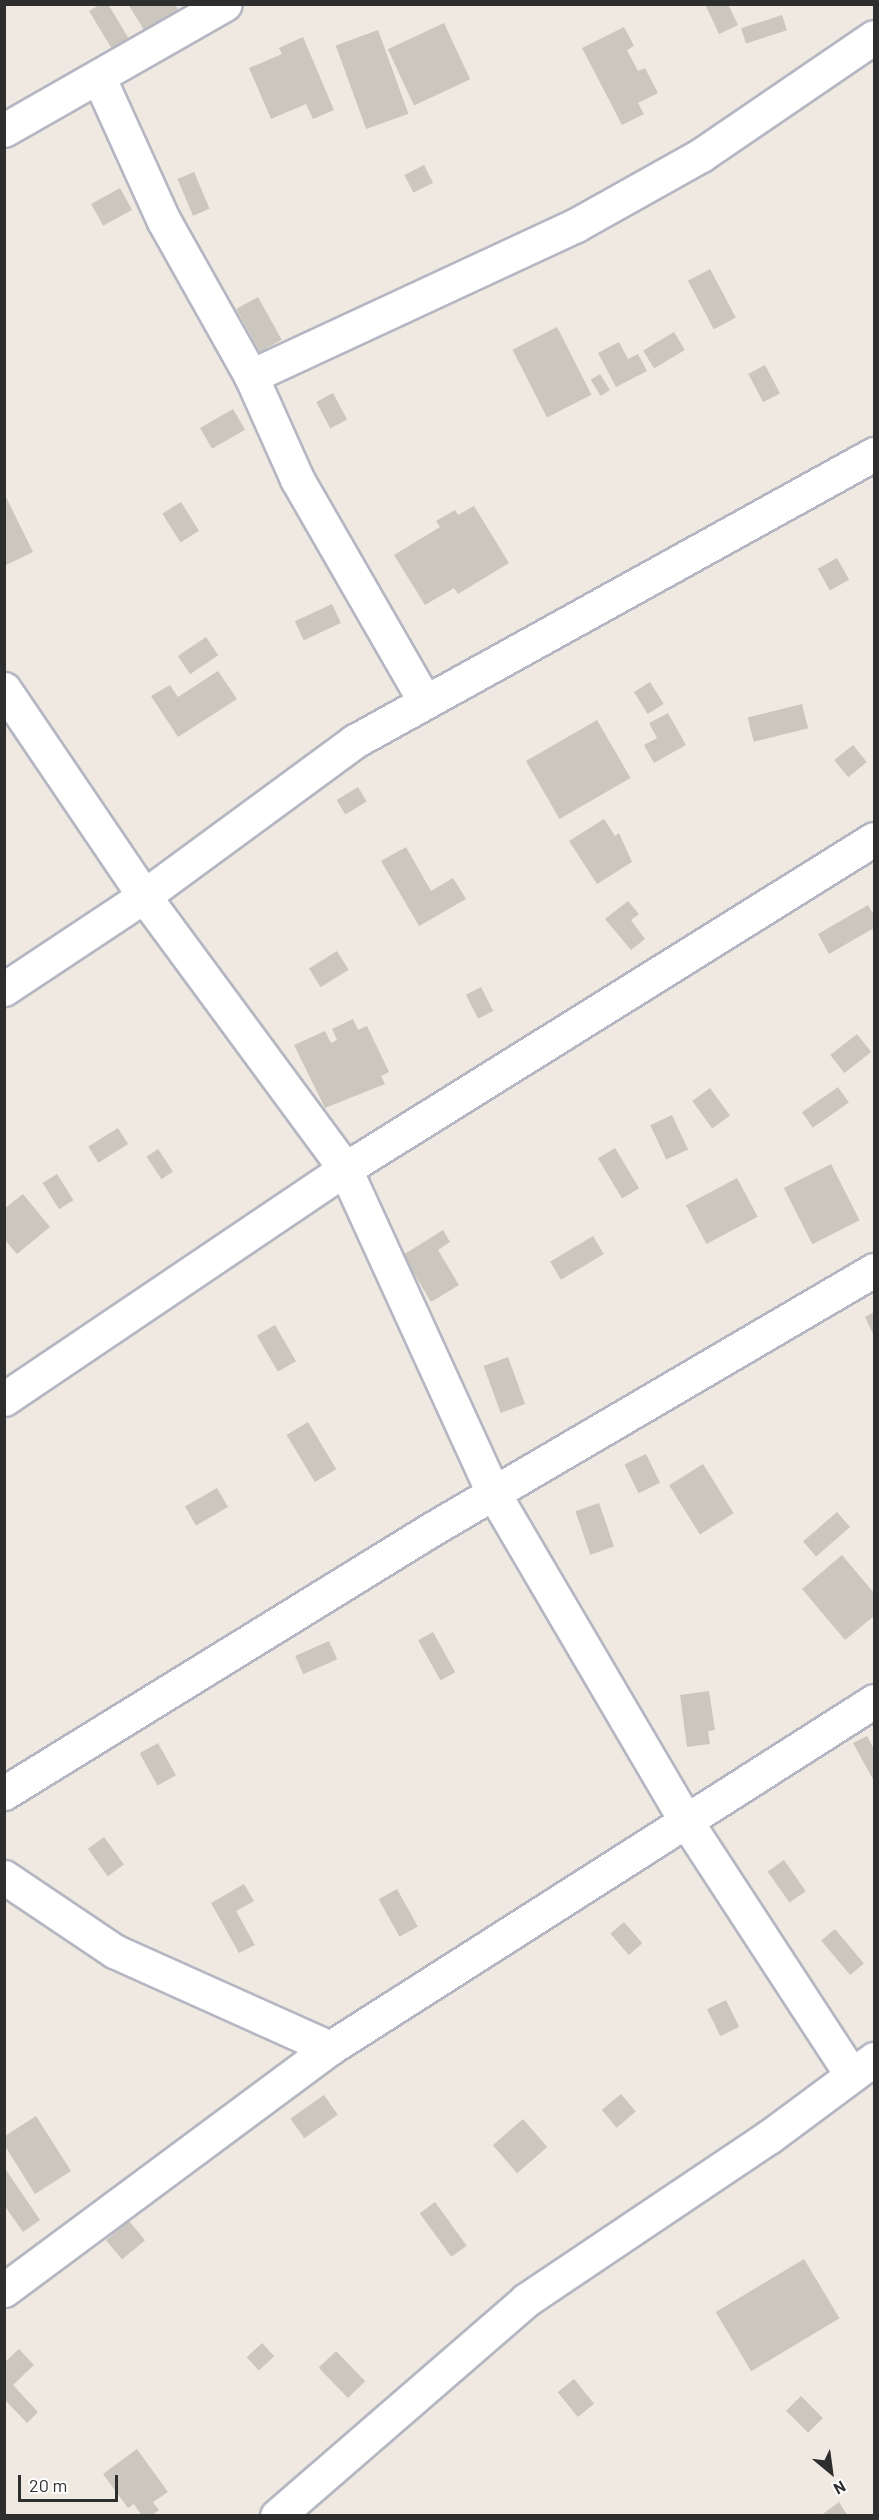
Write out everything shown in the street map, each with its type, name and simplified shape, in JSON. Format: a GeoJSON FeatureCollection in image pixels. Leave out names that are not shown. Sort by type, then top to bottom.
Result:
{"type":"FeatureCollection","features":[{"type":"Feature","properties":{"kind":"street"},"geometry":{"type":"LineString","coordinates":[[4,130],[99,78],[225,4]]}},
{"type":"Feature","properties":{"kind":"street"},"geometry":{"type":"LineString","coordinates":[[251,376],[576,225],[701,155],[874,37]]}},
{"type":"Feature","properties":{"kind":"street"},"geometry":{"type":"LineString","coordinates":[[99,78],[164,221],[251,376],[297,479],[424,700]]}},
{"type":"Feature","properties":{"kind":"street"},"geometry":{"type":"LineString","coordinates":[[4,989],[144,897],[355,741],[424,700],[874,454]]}},
{"type":"Feature","properties":{"kind":"street"},"geometry":{"type":"LineString","coordinates":[[4,689],[144,897],[345,1169],[494,1494],[686,1821],[863,2067],[769,2138],[526,2300],[277,2516]]}},
{"type":"Feature","properties":{"kind":"street"},"geometry":{"type":"LineString","coordinates":[[4,1399],[345,1169],[874,838]]}},
{"type":"Feature","properties":{"kind":"street"},"geometry":{"type":"LineString","coordinates":[[4,1793],[165,1691],[874,1270]]}},
{"type":"Feature","properties":{"kind":"street"},"geometry":{"type":"LineString","coordinates":[[4,2290],[330,2049],[874,1701]]}},
{"type":"Feature","properties":{"kind":"street"},"geometry":{"type":"LineString","coordinates":[[4,1877],[114,1950],[330,2049]]}},
{"type":"Feature","properties":{"kind":"building"},"geometry":{"type":"Polygon","coordinates":[[[101,4],[108,4],[135,49],[118,59],[89,11],[101,4]]]}},
{"type":"Feature","properties":{"kind":"building"},"geometry":{"type":"Polygon","coordinates":[[[128,4],[175,4],[179,12],[146,33],[128,4]]]}},
{"type":"Feature","properties":{"kind":"building"},"geometry":{"type":"Polygon","coordinates":[[[705,4],[728,4],[738,25],[719,34],[705,4]]]}},
{"type":"Feature","properties":{"kind":"building"},"geometry":{"type":"Polygon","coordinates":[[[782,15],[787,30],[746,44],[741,28],[782,15]]]}},
{"type":"Feature","properties":{"kind":"building"},"geometry":{"type":"Polygon","coordinates":[[[444,23],[470,79],[414,105],[388,49],[444,23]]]}},
{"type":"Feature","properties":{"kind":"building"},"geometry":{"type":"Polygon","coordinates":[[[624,27],[634,46],[627,50],[638,71],[645,68],[658,93],[638,103],[644,114],[622,125],[582,48],[624,27]]]}},
{"type":"Feature","properties":{"kind":"building"},"geometry":{"type":"Polygon","coordinates":[[[378,30],[408,114],[366,129],[336,45],[378,30]]]}},
{"type":"Feature","properties":{"kind":"building"},"geometry":{"type":"Polygon","coordinates":[[[303,37],[334,110],[313,119],[306,104],[271,119],[249,68],[282,54],[279,48],[303,37]]]}},
{"type":"Feature","properties":{"kind":"building"},"geometry":{"type":"Polygon","coordinates":[[[424,165],[433,183],[413,193],[404,175],[424,165]]]}},
{"type":"Feature","properties":{"kind":"building"},"geometry":{"type":"Polygon","coordinates":[[[194,172],[210,209],[193,216],[177,179],[194,172]]]}},
{"type":"Feature","properties":{"kind":"building"},"geometry":{"type":"Polygon","coordinates":[[[120,188],[132,210],[103,226],[91,204],[120,188]]]}},
{"type":"Feature","properties":{"kind":"building"},"geometry":{"type":"Polygon","coordinates":[[[710,269],[736,318],[714,329],[688,281],[710,269]]]}},
{"type":"Feature","properties":{"kind":"building"},"geometry":{"type":"Polygon","coordinates":[[[258,297],[282,340],[260,352],[236,309],[258,297]]]}},
{"type":"Feature","properties":{"kind":"building"},"geometry":{"type":"Polygon","coordinates":[[[557,327],[592,395],[547,417],[512,350],[557,327]]]}},
{"type":"Feature","properties":{"kind":"building"},"geometry":{"type":"Polygon","coordinates":[[[674,332],[685,350],[654,369],[643,351],[674,332]]]}},
{"type":"Feature","properties":{"kind":"building"},"geometry":{"type":"Polygon","coordinates":[[[619,342],[628,359],[638,354],[647,371],[616,387],[598,353],[619,342]]]}},
{"type":"Feature","properties":{"kind":"building"},"geometry":{"type":"Polygon","coordinates":[[[765,365],[780,393],[763,402],[748,374],[765,365]]]}},
{"type":"Feature","properties":{"kind":"building"},"geometry":{"type":"Polygon","coordinates":[[[600,374],[610,390],[601,396],[591,380],[600,374]]]}},
{"type":"Feature","properties":{"kind":"building"},"geometry":{"type":"Polygon","coordinates":[[[333,393],[347,419],[330,428],[316,402],[333,393]]]}},
{"type":"Feature","properties":{"kind":"building"},"geometry":{"type":"Polygon","coordinates":[[[233,409],[245,430],[212,449],[200,428],[233,409]]]}},
{"type":"Feature","properties":{"kind":"building"},"geometry":{"type":"Polygon","coordinates":[[[4,493],[33,552],[4,566],[4,493]]]}},
{"type":"Feature","properties":{"kind":"building"},"geometry":{"type":"Polygon","coordinates":[[[181,502],[199,531],[180,542],[162,514],[181,502]]]}},
{"type":"Feature","properties":{"kind":"building"},"geometry":{"type":"Polygon","coordinates":[[[474,506],[509,563],[458,594],[454,588],[425,605],[394,555],[440,527],[436,521],[455,510],[458,515],[474,506]]]}},
{"type":"Feature","properties":{"kind":"building"},"geometry":{"type":"Polygon","coordinates":[[[837,558],[849,580],[830,591],[818,569],[837,558]]]}},
{"type":"Feature","properties":{"kind":"building"},"geometry":{"type":"Polygon","coordinates":[[[332,604],[341,623],[304,640],[295,621],[332,604]]]}},
{"type":"Feature","properties":{"kind":"building"},"geometry":{"type":"Polygon","coordinates":[[[206,637],[218,655],[190,674],[178,656],[206,637]]]}},
{"type":"Feature","properties":{"kind":"building"},"geometry":{"type":"Polygon","coordinates":[[[218,671],[237,699],[178,737],[151,696],[170,685],[178,697],[218,671]]]}},
{"type":"Feature","properties":{"kind":"building"},"geometry":{"type":"Polygon","coordinates":[[[650,682],[664,704],[648,714],[634,692],[650,682]]]}},
{"type":"Feature","properties":{"kind":"building"},"geometry":{"type":"Polygon","coordinates":[[[802,704],[808,728],[754,742],[748,718],[802,704]]]}},
{"type":"Feature","properties":{"kind":"building"},"geometry":{"type":"Polygon","coordinates":[[[668,713],[686,745],[654,763],[644,745],[657,738],[649,723],[668,713]]]}},
{"type":"Feature","properties":{"kind":"building"},"geometry":{"type":"Polygon","coordinates":[[[597,720],[630,778],[559,819],[526,761],[597,720]]]}},
{"type":"Feature","properties":{"kind":"building"},"geometry":{"type":"Polygon","coordinates":[[[853,745],[867,762],[848,777],[834,760],[853,745]]]}},
{"type":"Feature","properties":{"kind":"building"},"geometry":{"type":"Polygon","coordinates":[[[358,787],[367,802],[345,814],[337,800],[358,787]]]}},
{"type":"Feature","properties":{"kind":"building"},"geometry":{"type":"Polygon","coordinates":[[[604,819],[615,836],[619,833],[632,862],[597,884],[569,841],[604,819]]]}},
{"type":"Feature","properties":{"kind":"building"},"geometry":{"type":"Polygon","coordinates":[[[406,847],[431,891],[453,878],[466,899],[419,926],[381,861],[406,847]]]}},
{"type":"Feature","properties":{"kind":"building"},"geometry":{"type":"Polygon","coordinates":[[[628,901],[639,914],[631,920],[645,939],[631,950],[605,919],[628,901]]]}},
{"type":"Feature","properties":{"kind":"building"},"geometry":{"type":"Polygon","coordinates":[[[868,905],[874,915],[874,928],[829,954],[818,934],[868,905]]]}},
{"type":"Feature","properties":{"kind":"building"},"geometry":{"type":"Polygon","coordinates":[[[337,951],[349,970],[321,987],[309,968],[337,951]]]}},
{"type":"Feature","properties":{"kind":"building"},"geometry":{"type":"Polygon","coordinates":[[[481,987],[493,1011],[478,1019],[466,995],[481,987]]]}},
{"type":"Feature","properties":{"kind":"building"},"geometry":{"type":"Polygon","coordinates":[[[353,1019],[358,1030],[367,1026],[389,1072],[381,1076],[385,1084],[325,1108],[294,1045],[325,1031],[331,1043],[337,1040],[332,1029],[353,1019]]]}},
{"type":"Feature","properties":{"kind":"building"},"geometry":{"type":"Polygon","coordinates":[[[857,1034],[871,1052],[844,1073],[830,1055],[857,1034]]]}},
{"type":"Feature","properties":{"kind":"building"},"geometry":{"type":"Polygon","coordinates":[[[838,1087],[849,1103],[813,1128],[802,1112],[838,1087]]]}},
{"type":"Feature","properties":{"kind":"building"},"geometry":{"type":"Polygon","coordinates":[[[710,1088],[730,1116],[712,1128],[692,1101],[710,1088]]]}},
{"type":"Feature","properties":{"kind":"building"},"geometry":{"type":"Polygon","coordinates":[[[672,1115],[688,1149],[666,1160],[650,1125],[672,1115]]]}},
{"type":"Feature","properties":{"kind":"building"},"geometry":{"type":"Polygon","coordinates":[[[118,1128],[128,1144],[98,1163],[88,1147],[118,1128]]]}},
{"type":"Feature","properties":{"kind":"building"},"geometry":{"type":"Polygon","coordinates":[[[615,1148],[639,1188],[622,1199],[598,1158],[615,1148]]]}},
{"type":"Feature","properties":{"kind":"building"},"geometry":{"type":"Polygon","coordinates":[[[158,1149],[173,1171],[161,1179],[146,1157],[158,1149]]]}},
{"type":"Feature","properties":{"kind":"building"},"geometry":{"type":"Polygon","coordinates":[[[831,1164],[860,1220],[812,1244],[784,1188],[831,1164]]]}},
{"type":"Feature","properties":{"kind":"building"},"geometry":{"type":"Polygon","coordinates":[[[57,1174],[73,1200],[59,1209],[43,1183],[57,1174]]]}},
{"type":"Feature","properties":{"kind":"building"},"geometry":{"type":"Polygon","coordinates":[[[737,1178],[758,1217],[706,1244],[686,1205],[737,1178]]]}},
{"type":"Feature","properties":{"kind":"building"},"geometry":{"type":"Polygon","coordinates":[[[23,1194],[50,1227],[17,1254],[4,1239],[4,1209],[23,1194]]]}},
{"type":"Feature","properties":{"kind":"building"},"geometry":{"type":"Polygon","coordinates":[[[443,1230],[450,1242],[438,1250],[459,1285],[431,1302],[403,1255],[443,1230]]]}},
{"type":"Feature","properties":{"kind":"building"},"geometry":{"type":"Polygon","coordinates":[[[593,1236],[604,1254],[561,1280],[550,1262],[593,1236]]]}},
{"type":"Feature","properties":{"kind":"building"},"geometry":{"type":"Polygon","coordinates":[[[874,1312],[874,1336],[865,1317],[874,1312]]]}},
{"type":"Feature","properties":{"kind":"building"},"geometry":{"type":"Polygon","coordinates":[[[275,1325],[296,1361],[278,1372],[257,1336],[275,1325]]]}},
{"type":"Feature","properties":{"kind":"building"},"geometry":{"type":"Polygon","coordinates":[[[508,1357],[525,1404],[501,1413],[484,1366],[508,1357]]]}},
{"type":"Feature","properties":{"kind":"building"},"geometry":{"type":"Polygon","coordinates":[[[308,1422],[336,1469],[315,1482],[287,1435],[308,1422]]]}},
{"type":"Feature","properties":{"kind":"building"},"geometry":{"type":"Polygon","coordinates":[[[646,1454],[660,1483],[638,1493],[624,1465],[646,1454]]]}},
{"type":"Feature","properties":{"kind":"building"},"geometry":{"type":"Polygon","coordinates":[[[703,1464],[734,1513],[700,1534],[669,1485],[703,1464]]]}},
{"type":"Feature","properties":{"kind":"building"},"geometry":{"type":"Polygon","coordinates":[[[217,1488],[228,1507],[196,1526],[185,1506],[217,1488]]]}},
{"type":"Feature","properties":{"kind":"building"},"geometry":{"type":"Polygon","coordinates":[[[599,1503],[614,1546],[590,1555],[575,1511],[599,1503]]]}},
{"type":"Feature","properties":{"kind":"building"},"geometry":{"type":"Polygon","coordinates":[[[837,1512],[850,1527],[816,1557],[803,1542],[837,1512]]]}},
{"type":"Feature","properties":{"kind":"building"},"geometry":{"type":"Polygon","coordinates":[[[842,1555],[874,1593],[874,1616],[845,1640],[802,1589],[842,1555]]]}},
{"type":"Feature","properties":{"kind":"building"},"geometry":{"type":"Polygon","coordinates":[[[433,1632],[455,1672],[440,1680],[418,1640],[433,1632]]]}},
{"type":"Feature","properties":{"kind":"building"},"geometry":{"type":"Polygon","coordinates":[[[329,1641],[337,1659],[303,1674],[295,1656],[329,1641]]]}},
{"type":"Feature","properties":{"kind":"building"},"geometry":{"type":"Polygon","coordinates":[[[709,1691],[715,1730],[708,1731],[710,1744],[687,1747],[680,1695],[709,1691]]]}},
{"type":"Feature","properties":{"kind":"building"},"geometry":{"type":"Polygon","coordinates":[[[867,1736],[874,1749],[874,1781],[853,1743],[867,1736]]]}},
{"type":"Feature","properties":{"kind":"building"},"geometry":{"type":"Polygon","coordinates":[[[158,1743],[176,1775],[158,1786],[140,1753],[158,1743]]]}},
{"type":"Feature","properties":{"kind":"building"},"geometry":{"type":"Polygon","coordinates":[[[104,1837],[124,1865],[108,1876],[88,1849],[104,1837]]]}},
{"type":"Feature","properties":{"kind":"building"},"geometry":{"type":"Polygon","coordinates":[[[784,1860],[806,1891],[789,1903],[768,1871],[784,1860]]]}},
{"type":"Feature","properties":{"kind":"building"},"geometry":{"type":"Polygon","coordinates":[[[244,1884],[254,1901],[236,1911],[255,1945],[239,1953],[211,1903],[244,1884]]]}},
{"type":"Feature","properties":{"kind":"building"},"geometry":{"type":"Polygon","coordinates":[[[397,1889],[418,1927],[399,1937],[379,1899],[397,1889]]]}},
{"type":"Feature","properties":{"kind":"building"},"geometry":{"type":"Polygon","coordinates":[[[624,1922],[642,1943],[629,1955],[610,1934],[624,1922]]]}},
{"type":"Feature","properties":{"kind":"building"},"geometry":{"type":"Polygon","coordinates":[[[835,1929],[864,1963],[850,1975],[821,1941],[835,1929]]]}},
{"type":"Feature","properties":{"kind":"building"},"geometry":{"type":"Polygon","coordinates":[[[726,2000],[739,2027],[720,2036],[707,2009],[726,2000]]]}},
{"type":"Feature","properties":{"kind":"building"},"geometry":{"type":"Polygon","coordinates":[[[621,2094],[636,2112],[617,2128],[602,2110],[621,2094]]]}},
{"type":"Feature","properties":{"kind":"building"},"geometry":{"type":"Polygon","coordinates":[[[324,2095],[338,2115],[304,2138],[290,2119],[324,2095]]]}},
{"type":"Feature","properties":{"kind":"building"},"geometry":{"type":"Polygon","coordinates":[[[36,2116],[71,2171],[35,2194],[5,2146],[5,2136],[36,2116]]]}},
{"type":"Feature","properties":{"kind":"building"},"geometry":{"type":"Polygon","coordinates":[[[523,2119],[547,2147],[517,2173],[493,2145],[523,2119]]]}},
{"type":"Feature","properties":{"kind":"building"},"geometry":{"type":"Polygon","coordinates":[[[4,2167],[40,2220],[23,2232],[4,2205],[4,2167]]]}},
{"type":"Feature","properties":{"kind":"building"},"geometry":{"type":"Polygon","coordinates":[[[435,2202],[467,2246],[451,2257],[420,2213],[435,2202]]]}},
{"type":"Feature","properties":{"kind":"building"},"geometry":{"type":"Polygon","coordinates":[[[129,2221],[145,2240],[122,2259],[106,2240],[129,2221]]]}},
{"type":"Feature","properties":{"kind":"building"},"geometry":{"type":"Polygon","coordinates":[[[804,2259],[840,2318],[751,2371],[716,2312],[804,2259]]]}},
{"type":"Feature","properties":{"kind":"building"},"geometry":{"type":"Polygon","coordinates":[[[262,2343],[274,2356],[259,2370],[247,2357],[262,2343]]]}},
{"type":"Feature","properties":{"kind":"building"},"geometry":{"type":"Polygon","coordinates":[[[19,2349],[34,2365],[13,2385],[38,2412],[27,2423],[4,2399],[4,2363],[19,2349]]]}},
{"type":"Feature","properties":{"kind":"building"},"geometry":{"type":"Polygon","coordinates":[[[336,2351],[365,2381],[348,2398],[319,2368],[336,2351]]]}},
{"type":"Feature","properties":{"kind":"building"},"geometry":{"type":"Polygon","coordinates":[[[574,2379],[594,2404],[578,2417],[558,2392],[574,2379]]]}},
{"type":"Feature","properties":{"kind":"building"},"geometry":{"type":"Polygon","coordinates":[[[801,2396],[823,2418],[808,2433],[786,2411],[801,2396]]]}},
{"type":"Feature","properties":{"kind":"building"},"geometry":{"type":"Polygon","coordinates":[[[137,2449],[168,2492],[153,2502],[159,2510],[151,2516],[142,2516],[134,2504],[128,2508],[103,2474],[137,2449]]]}},
{"type":"Feature","properties":{"kind":"building"},"geometry":{"type":"Polygon","coordinates":[[[839,2502],[848,2516],[820,2516],[839,2502]]]}}]}
